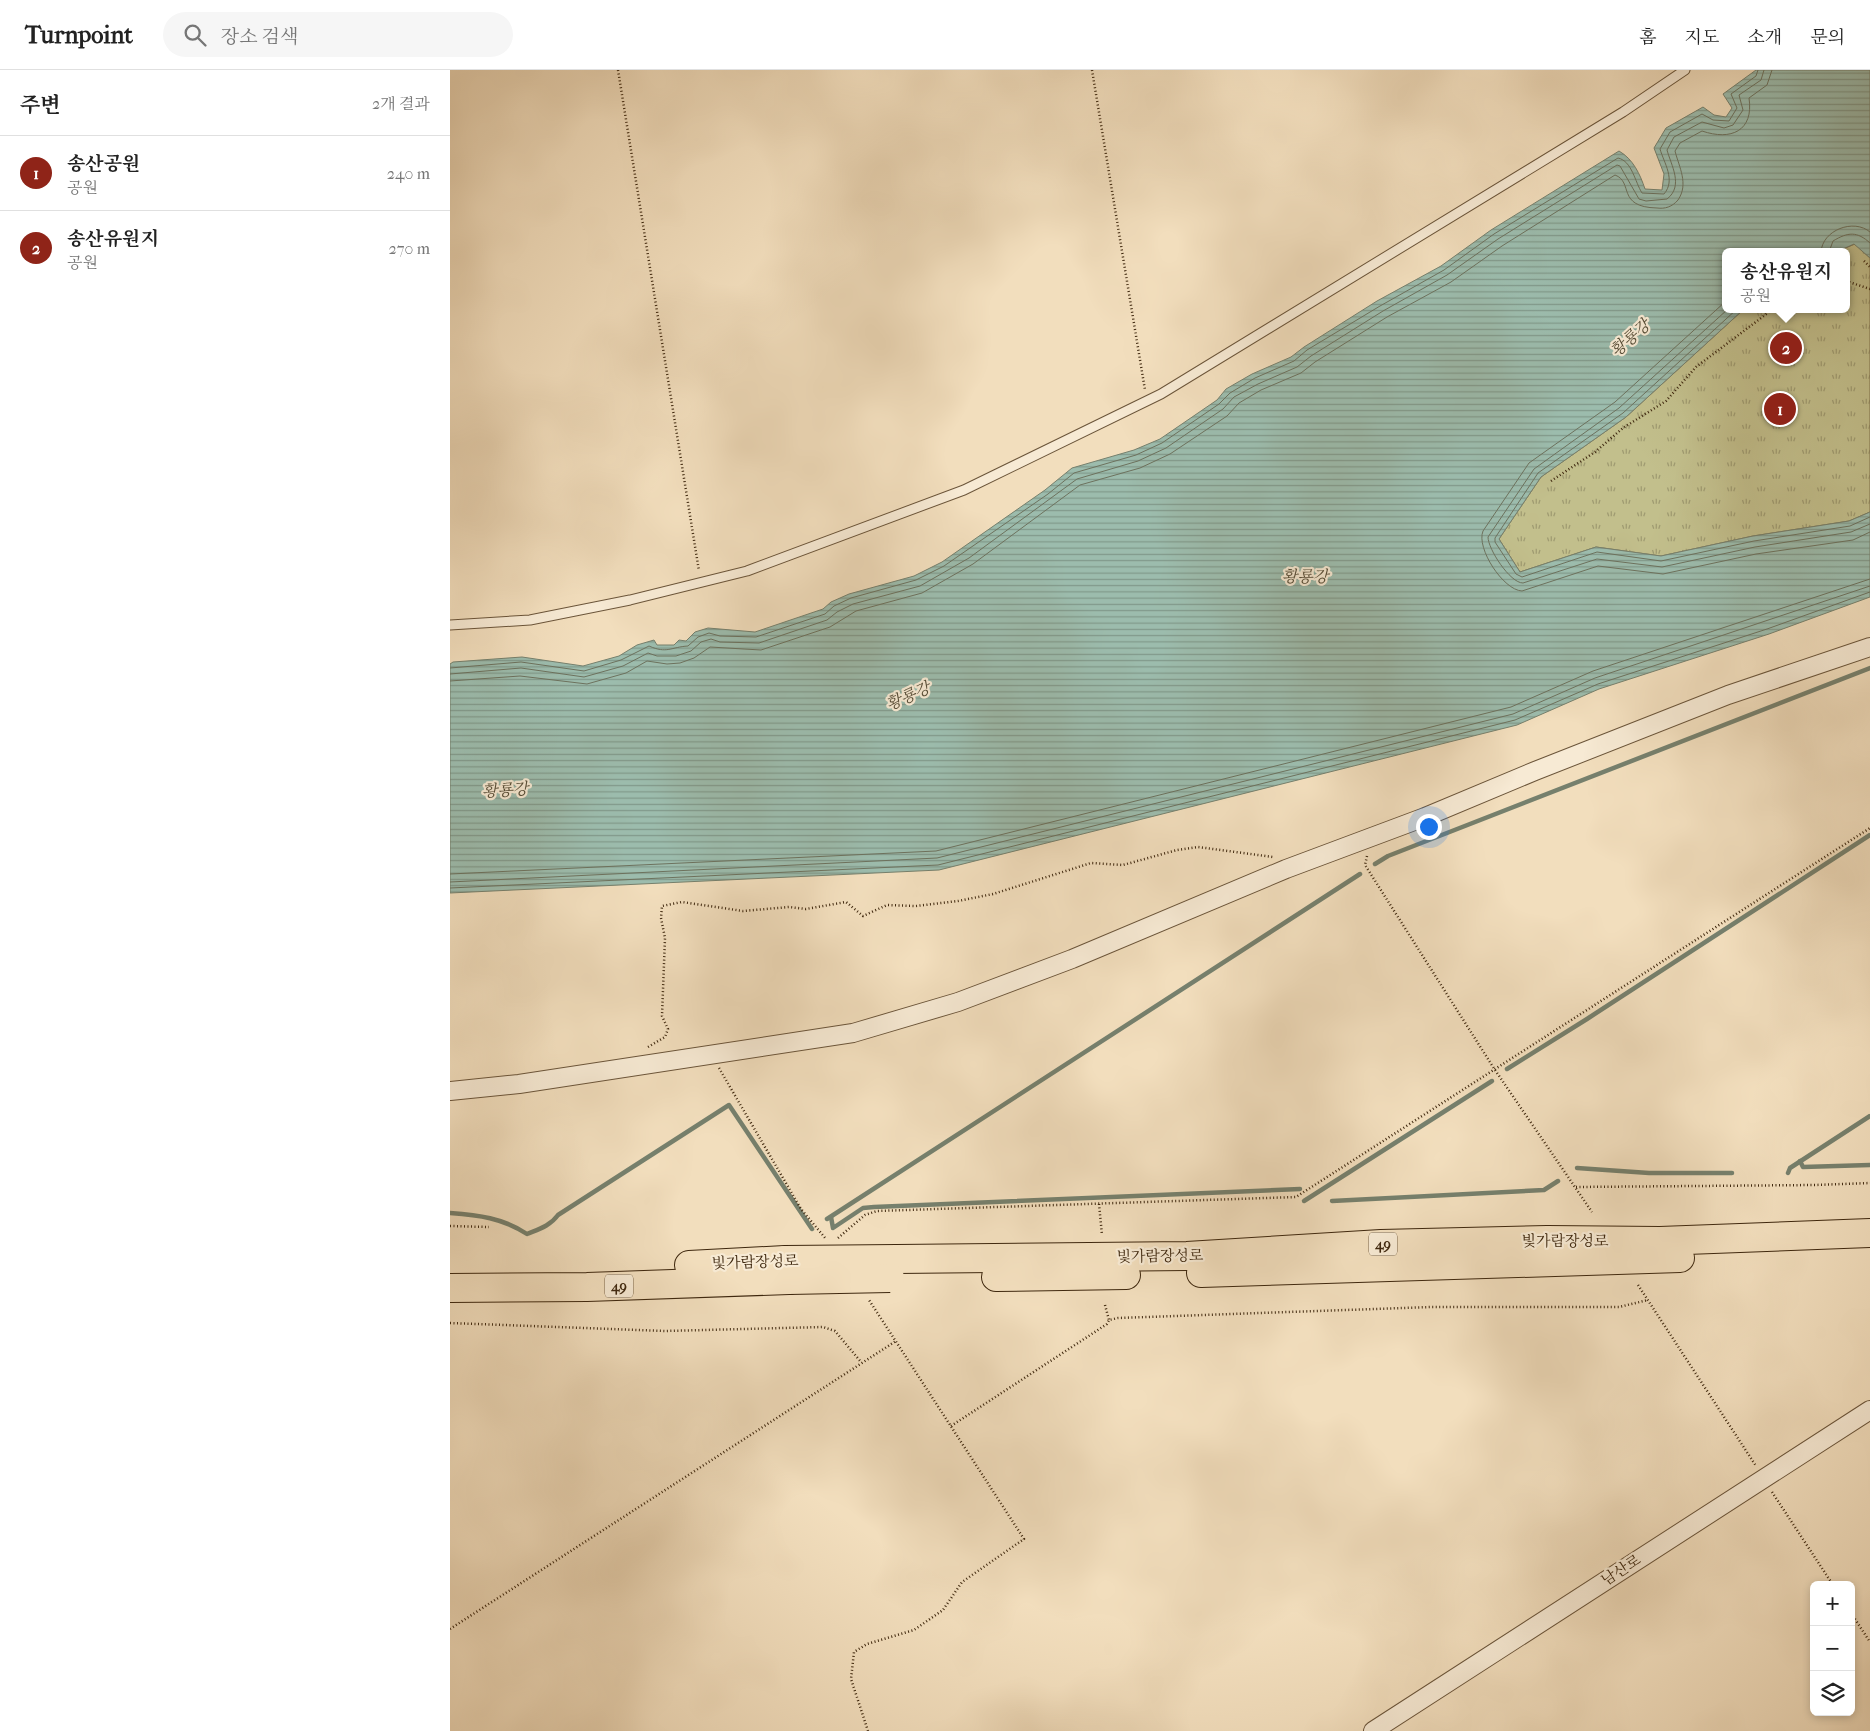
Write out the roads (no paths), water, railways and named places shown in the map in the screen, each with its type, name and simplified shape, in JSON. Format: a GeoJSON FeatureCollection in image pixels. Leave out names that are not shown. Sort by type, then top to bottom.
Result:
{"type":"FeatureCollection","features":[{"type":"Feature","properties":{"kind":"highway","name":"빛가람장성로"},"geometry":{"type":"LineString","coordinates":[[450,1270],[515,1274],[898,1268],[1187,1256],[1381,1244],[1547,1240],[1660,1241],[1870,1233]]}},
{"type":"Feature","properties":{"kind":"highway","name":"빛가람장성로"},"geometry":{"type":"LineString","coordinates":[[898,1268],[1075,1277],[1560,1264],[1870,1251]]}},
{"type":"Feature","properties":{"kind":"highway","name":"빛가람장성로"},"geometry":{"type":"LineString","coordinates":[[450,1288],[587,1287],[787,1270]]}},
{"type":"Feature","properties":{"kind":"street"},"geometry":{"type":"LineString","coordinates":[[450,1091],[519,1084],[638,1067],[853,1033],[958,1002],[1072,959],[1286,869],[1424,817],[1535,770],[1719,698],[1870,647]]}},
{"type":"Feature","properties":{"kind":"street","name":"남산로"},"geometry":{"type":"LineString","coordinates":[[1373,1731],[1870,1410]]}},
{"type":"Feature","properties":{"kind":"lane"},"geometry":{"type":"LineString","coordinates":[[450,625],[530,620],[630,600],[747,570],[964,490],[1147,401],[1623,112],[1685,70]]}},
{"type":"Feature","properties":{"kind":"water","name":"황룡강"},"geometry":{"type":"Polygon","coordinates":[[[1756,70],[1870,70],[1870,258],[1854,244],[1845,248],[1722,248],[1722,313],[1740,313],[1626,417],[1541,477],[1499,539],[1520,572],[1596,547],[1661,556],[1753,536],[1849,521],[1870,512],[1870,597],[1769,634],[1599,689],[1517,725],[939,870],[450,893],[450,664],[453,662],[522,657],[583,666],[619,656],[637,645],[654,640],[657,645],[674,645],[679,640],[686,641],[695,632],[708,628],[755,632],[823,609],[831,602],[849,594],[914,576],[942,562],[1045,490],[1072,468],[1134,450],[1160,439],[1217,400],[1226,389],[1252,374],[1291,357],[1377,301],[1441,266],[1491,230],[1619,151],[1635,167],[1645,189],[1662,190],[1664,174],[1654,148],[1666,128],[1703,107],[1714,115],[1726,117],[1732,108],[1723,94],[1756,70]]]}},
{"type":"Feature","properties":{"kind":"waterway"},"geometry":{"type":"LineString","coordinates":[[1375,864],[1388,856],[1870,668]]}},
{"type":"Feature","properties":{"kind":"waterway"},"geometry":{"type":"LineString","coordinates":[[1507,1069],[1870,835]]}},
{"type":"Feature","properties":{"kind":"waterway"},"geometry":{"type":"LineString","coordinates":[[827,1219],[1360,874]]}},
{"type":"Feature","properties":{"kind":"waterway"},"geometry":{"type":"LineString","coordinates":[[1304,1201],[1492,1081]]}},
{"type":"Feature","properties":{"kind":"waterway"},"geometry":{"type":"LineString","coordinates":[[450,1213],[490,1218],[509,1224],[527,1234],[540,1229],[548,1225],[558,1215],[729,1105],[812,1229]]}},
{"type":"Feature","properties":{"kind":"waterway"},"geometry":{"type":"LineString","coordinates":[[1788,1173],[1790,1168],[1870,1116]]}},
{"type":"Feature","properties":{"kind":"waterway"},"geometry":{"type":"LineString","coordinates":[[1800,1161],[1803,1167],[1870,1165]]}},
{"type":"Feature","properties":{"kind":"waterway"},"geometry":{"type":"LineString","coordinates":[[1577,1168],[1649,1173],[1732,1173]]}},
{"type":"Feature","properties":{"kind":"waterway"},"geometry":{"type":"LineString","coordinates":[[1332,1201],[1544,1190],[1558,1181]]}},
{"type":"Feature","properties":{"kind":"waterway"},"geometry":{"type":"LineString","coordinates":[[831,1217],[833,1228],[863,1208],[874,1207],[1300,1189]]}},
{"type":"Feature","properties":{"kind":"place","name":"송산유원지"},"geometry":{"type":"Point","coordinates":[1786,348]}},
{"type":"Feature","properties":{"kind":"place","name":"송산공원"},"geometry":{"type":"Point","coordinates":[1780,409]}}]}
